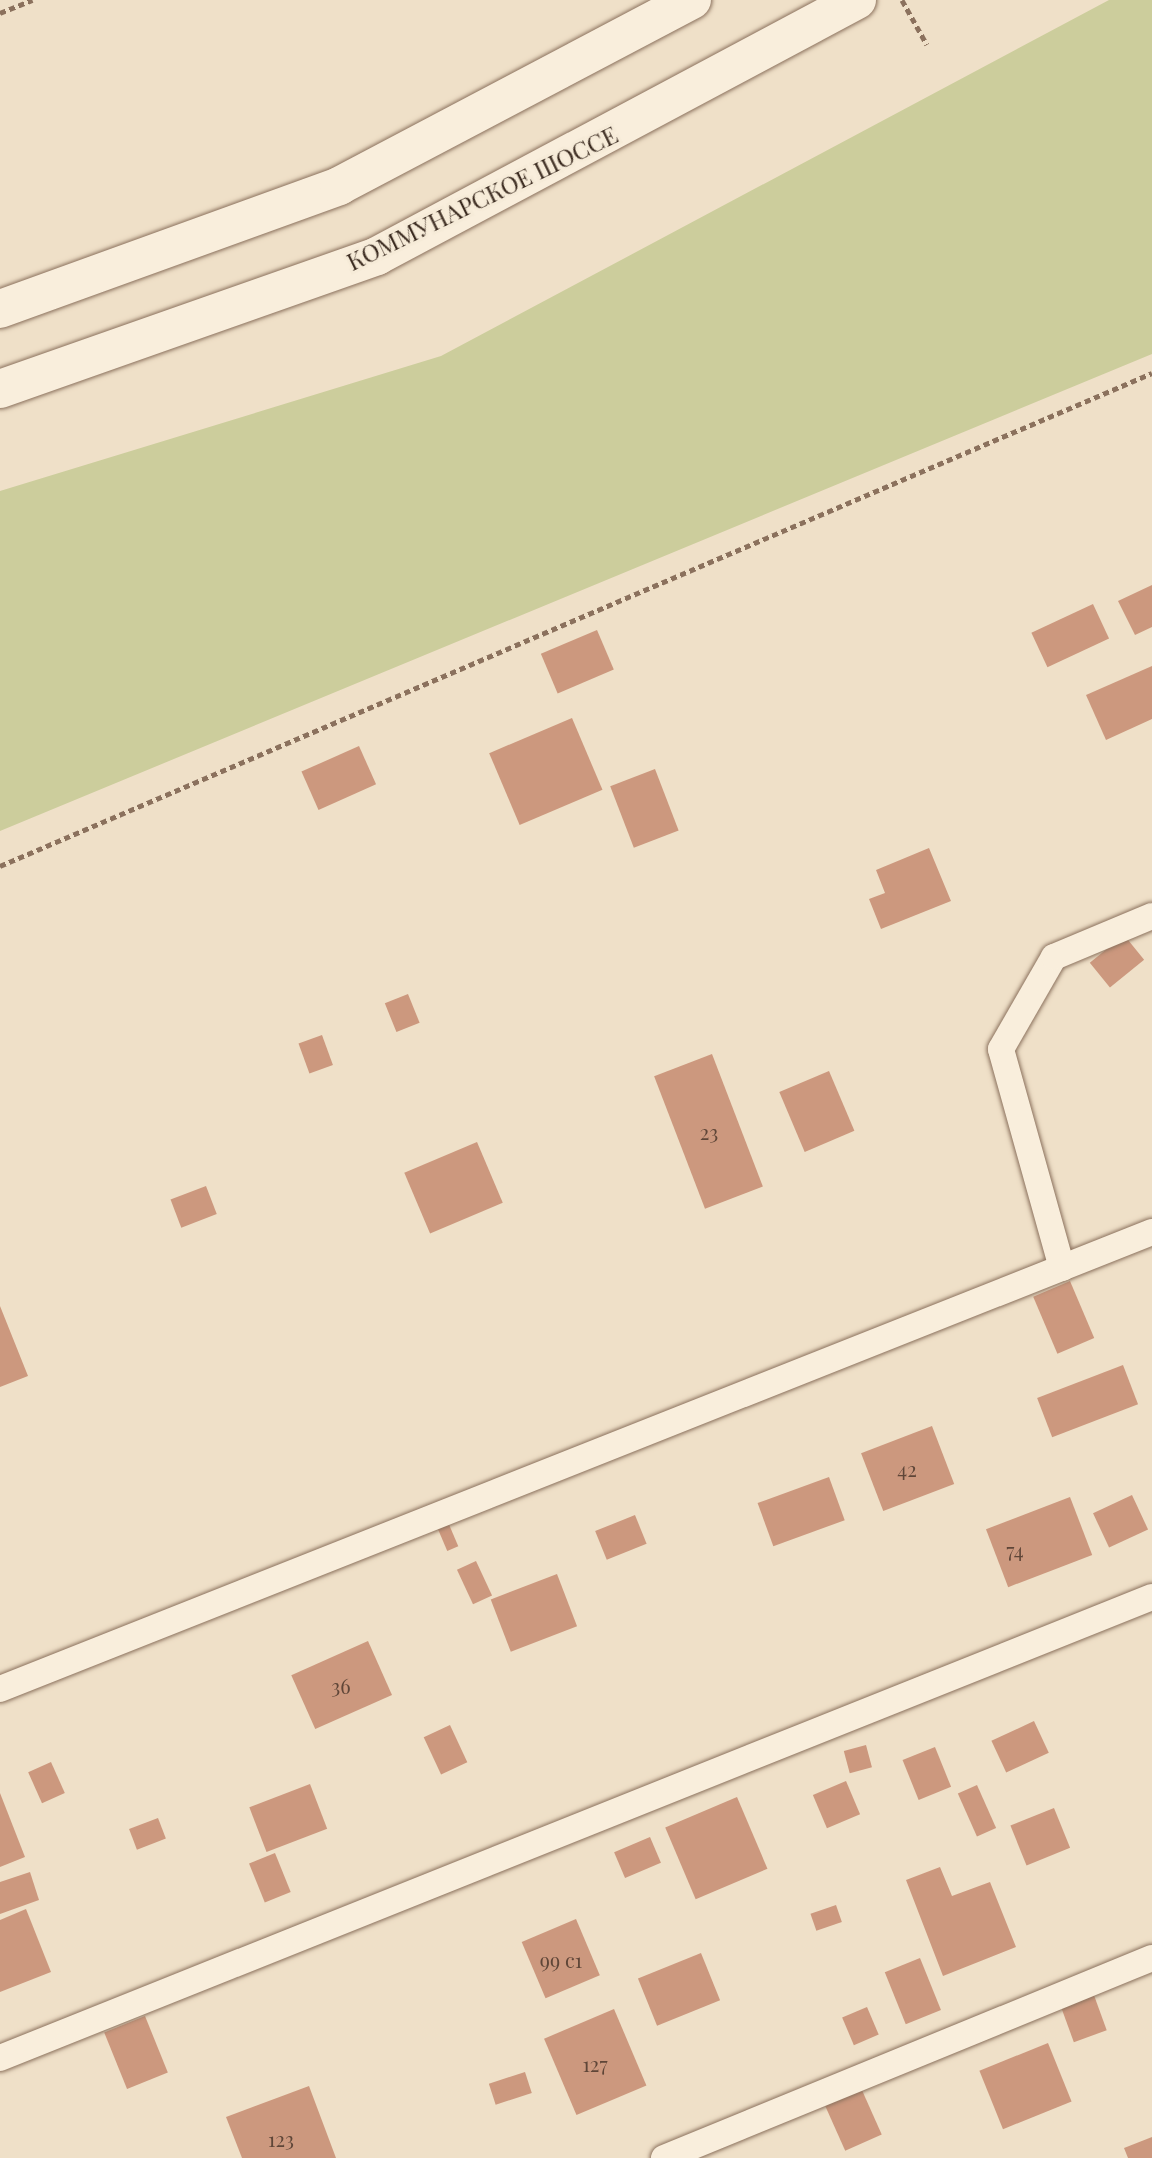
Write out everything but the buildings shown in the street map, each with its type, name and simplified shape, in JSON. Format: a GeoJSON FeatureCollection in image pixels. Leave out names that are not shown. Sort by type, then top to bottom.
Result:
{"type":"FeatureCollection","features":[{"type":"Feature","properties":{"kind":"main road"},"geometry":{"type":"LineString","coordinates":[[0,309],[339,186],[692,0]]}},
{"type":"Feature","properties":{"kind":"main road","name":"КОММУНАРСКОЕ ШОССЕ"},"geometry":{"type":"LineString","coordinates":[[0,389],[377,256],[857,0]]}},
{"type":"Feature","properties":{"kind":"street"},"geometry":{"type":"LineString","coordinates":[[1062,1268],[1001,1049],[1054,957],[1152,916]]}},
{"type":"Feature","properties":{"kind":"street"},"geometry":{"type":"LineString","coordinates":[[0,1689],[1152,1232]]}},
{"type":"Feature","properties":{"kind":"street"},"geometry":{"type":"LineString","coordinates":[[0,2058],[1152,1597]]}},
{"type":"Feature","properties":{"kind":"street"},"geometry":{"type":"LineString","coordinates":[[664,2158],[1152,1958]]}},
{"type":"Feature","properties":{"kind":"path"},"geometry":{"type":"LineString","coordinates":[[0,13],[33,0]]}},
{"type":"Feature","properties":{"kind":"path"},"geometry":{"type":"LineString","coordinates":[[902,0],[927,45]]}},
{"type":"Feature","properties":{"kind":"path"},"geometry":{"type":"LineString","coordinates":[[0,866],[1152,373]]}},
{"type":"Feature","properties":{"kind":"green space"},"geometry":{"type":"Polygon","coordinates":[[[1109,0],[1152,0],[1152,354],[0,831],[0,491],[441,356],[1109,0]]]}}]}
